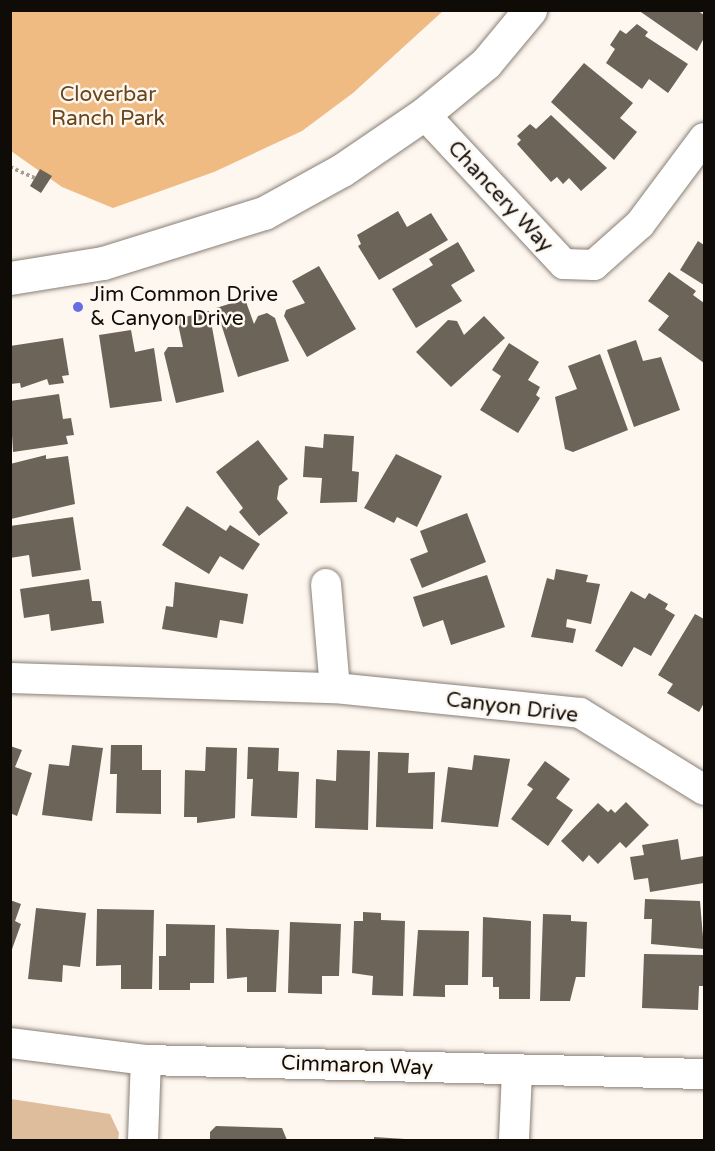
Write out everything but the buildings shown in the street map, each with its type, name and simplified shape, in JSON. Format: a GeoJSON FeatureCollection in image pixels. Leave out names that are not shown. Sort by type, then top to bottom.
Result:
{"type":"FeatureCollection","features":[{"type":"Feature","properties":{"kind":"street"},"geometry":{"type":"LineString","coordinates":[[10,278],[103,263],[264,213],[342,170],[424,114],[486,63],[530,10]]}},
{"type":"Feature","properties":{"kind":"street","name":"Chancery Way"},"geometry":{"type":"LineString","coordinates":[[424,114],[564,264],[594,265],[632,231],[705,138]]}},
{"type":"Feature","properties":{"kind":"street"},"geometry":{"type":"LineString","coordinates":[[326,584],[335,688]]}},
{"type":"Feature","properties":{"kind":"street","name":"Canyon Drive"},"geometry":{"type":"LineString","coordinates":[[10,678],[335,688],[580,712],[705,790]]}},
{"type":"Feature","properties":{"kind":"street","name":"Cimmaron Way"},"geometry":{"type":"LineString","coordinates":[[10,1043],[146,1060],[705,1074]]}},
{"type":"Feature","properties":{"kind":"street"},"geometry":{"type":"LineString","coordinates":[[142,1140],[146,1060]]}},
{"type":"Feature","properties":{"kind":"street"},"geometry":{"type":"LineString","coordinates":[[514,1140],[517,1071]]}},
{"type":"Feature","properties":{"kind":"path"},"geometry":{"type":"LineString","coordinates":[[10,167],[35,178]]}},
{"type":"Feature","properties":{"kind":"shaded area"},"geometry":{"type":"Polygon","coordinates":[[[11,1099],[110,1114],[119,1133],[118,1140],[11,1140],[11,1099]]]}},
{"type":"Feature","properties":{"kind":"green space","name":"Cloverbar Ranch Park"},"geometry":{"type":"Polygon","coordinates":[[[11,11],[443,11],[353,93],[302,131],[214,172],[113,208],[62,187],[11,151],[11,11]]]}},
{"type":"Feature","properties":{"kind":"place","name":"Jim Common Drive & Canyon Drive"},"geometry":{"type":"Point","coordinates":[78,307]}}]}
